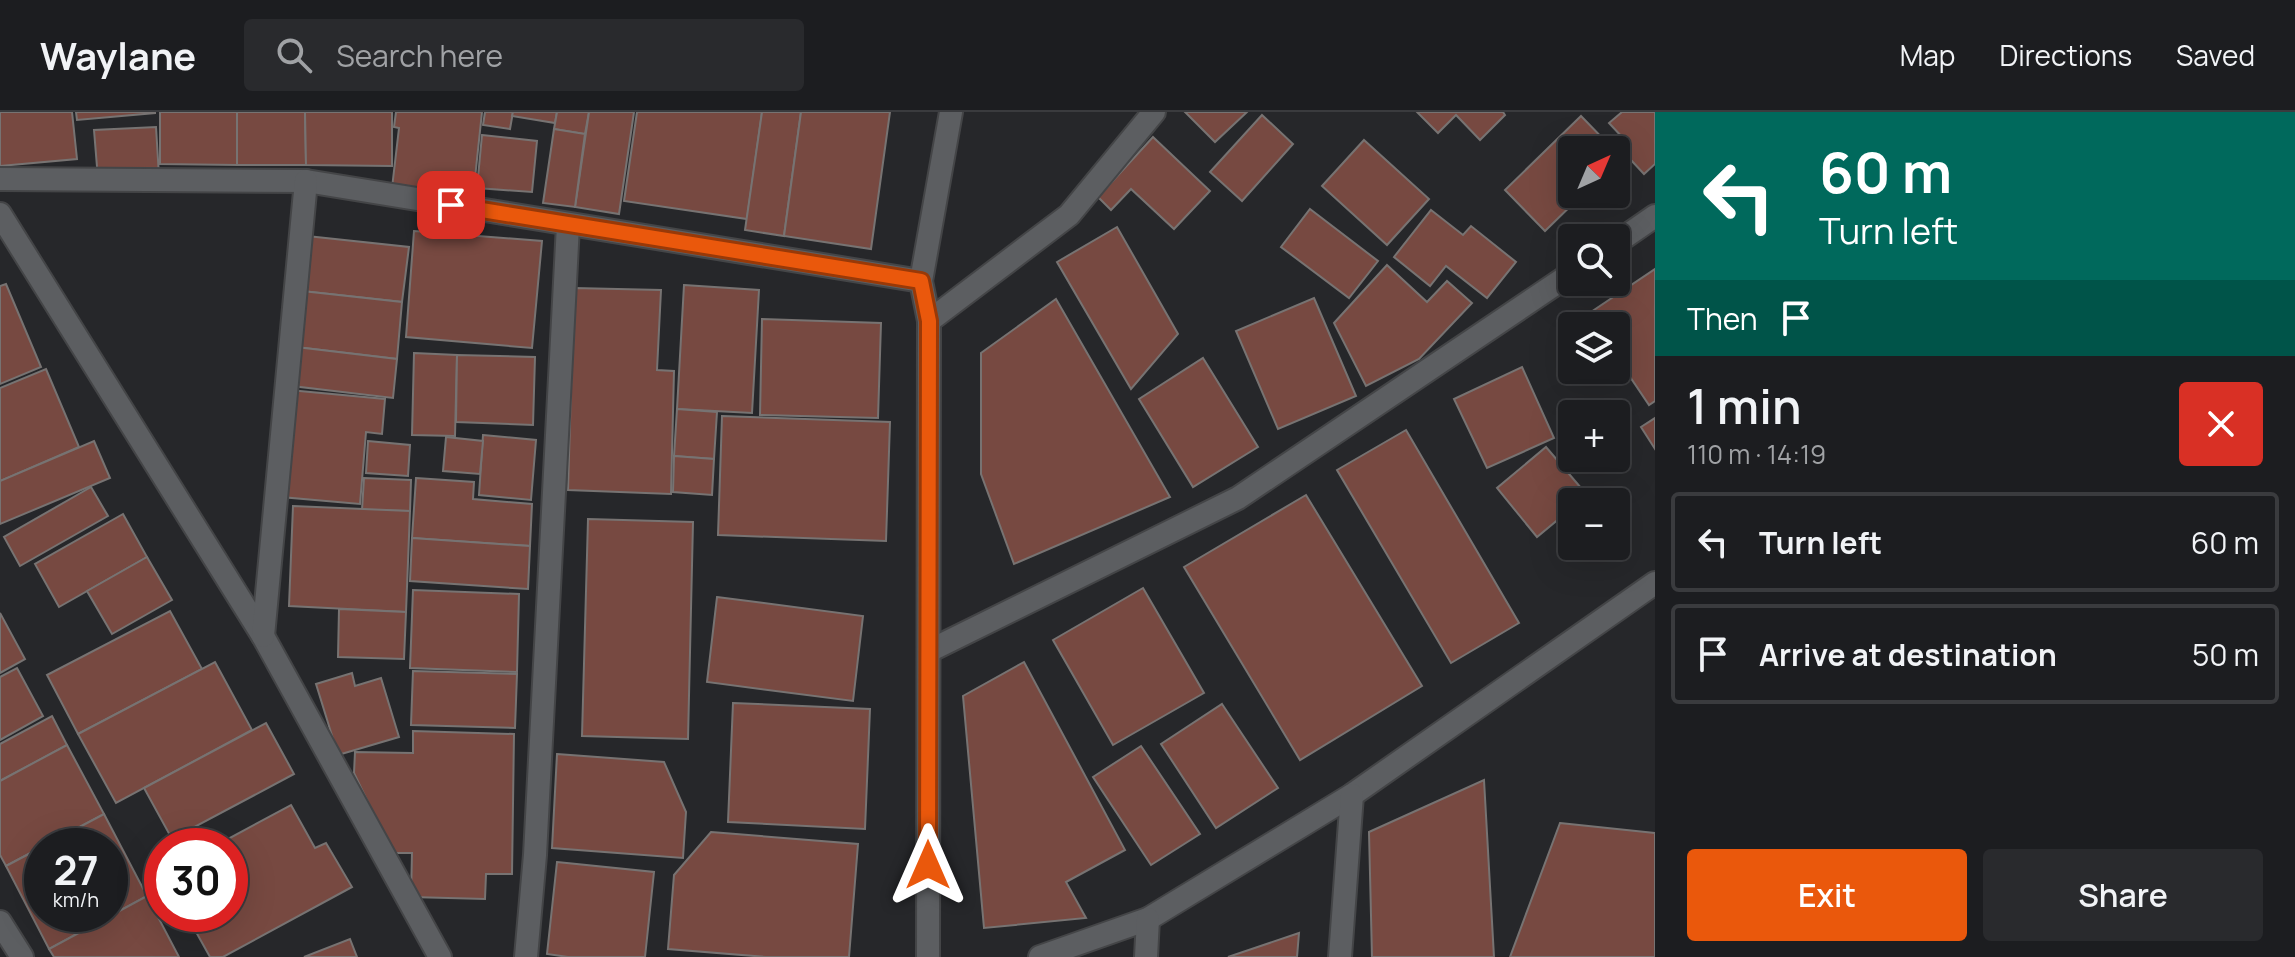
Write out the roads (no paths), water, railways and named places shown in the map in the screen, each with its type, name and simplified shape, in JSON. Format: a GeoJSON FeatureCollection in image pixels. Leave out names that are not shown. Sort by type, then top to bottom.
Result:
{"type":"FeatureCollection","features":[{"type":"Feature","properties":{"kind":"street"},"geometry":{"type":"LineString","coordinates":[[928,957],[929,321],[921,281],[951,112]]}},
{"type":"Feature","properties":{"kind":"street"},"geometry":{"type":"LineString","coordinates":[[929,321],[1069,215],[1154,112]]}},
{"type":"Feature","properties":{"kind":"street"},"geometry":{"type":"LineString","coordinates":[[0,179],[306,181],[921,281]]}},
{"type":"Feature","properties":{"kind":"street"},"geometry":{"type":"LineString","coordinates":[[263,636],[306,181]]}},
{"type":"Feature","properties":{"kind":"street"},"geometry":{"type":"LineString","coordinates":[[0,214],[263,636],[440,957]]}},
{"type":"Feature","properties":{"kind":"street"},"geometry":{"type":"LineString","coordinates":[[1630,233],[1655,216]]}},
{"type":"Feature","properties":{"kind":"street"},"geometry":{"type":"LineString","coordinates":[[526,957],[535,855],[568,225]]}},
{"type":"Feature","properties":{"kind":"street"},"geometry":{"type":"LineString","coordinates":[[929,651],[1238,498],[1558,282]]}},
{"type":"Feature","properties":{"kind":"street"},"geometry":{"type":"LineString","coordinates":[[1040,957],[1148,919],[1352,795],[1655,583]]}},
{"type":"Feature","properties":{"kind":"street"},"geometry":{"type":"LineString","coordinates":[[1340,957],[1352,795]]}},
{"type":"Feature","properties":{"kind":"street"},"geometry":{"type":"LineString","coordinates":[[1146,957],[1148,919]]}},
{"type":"Feature","properties":{"kind":"street"},"geometry":{"type":"LineString","coordinates":[[1,925],[22,957]]}}]}
